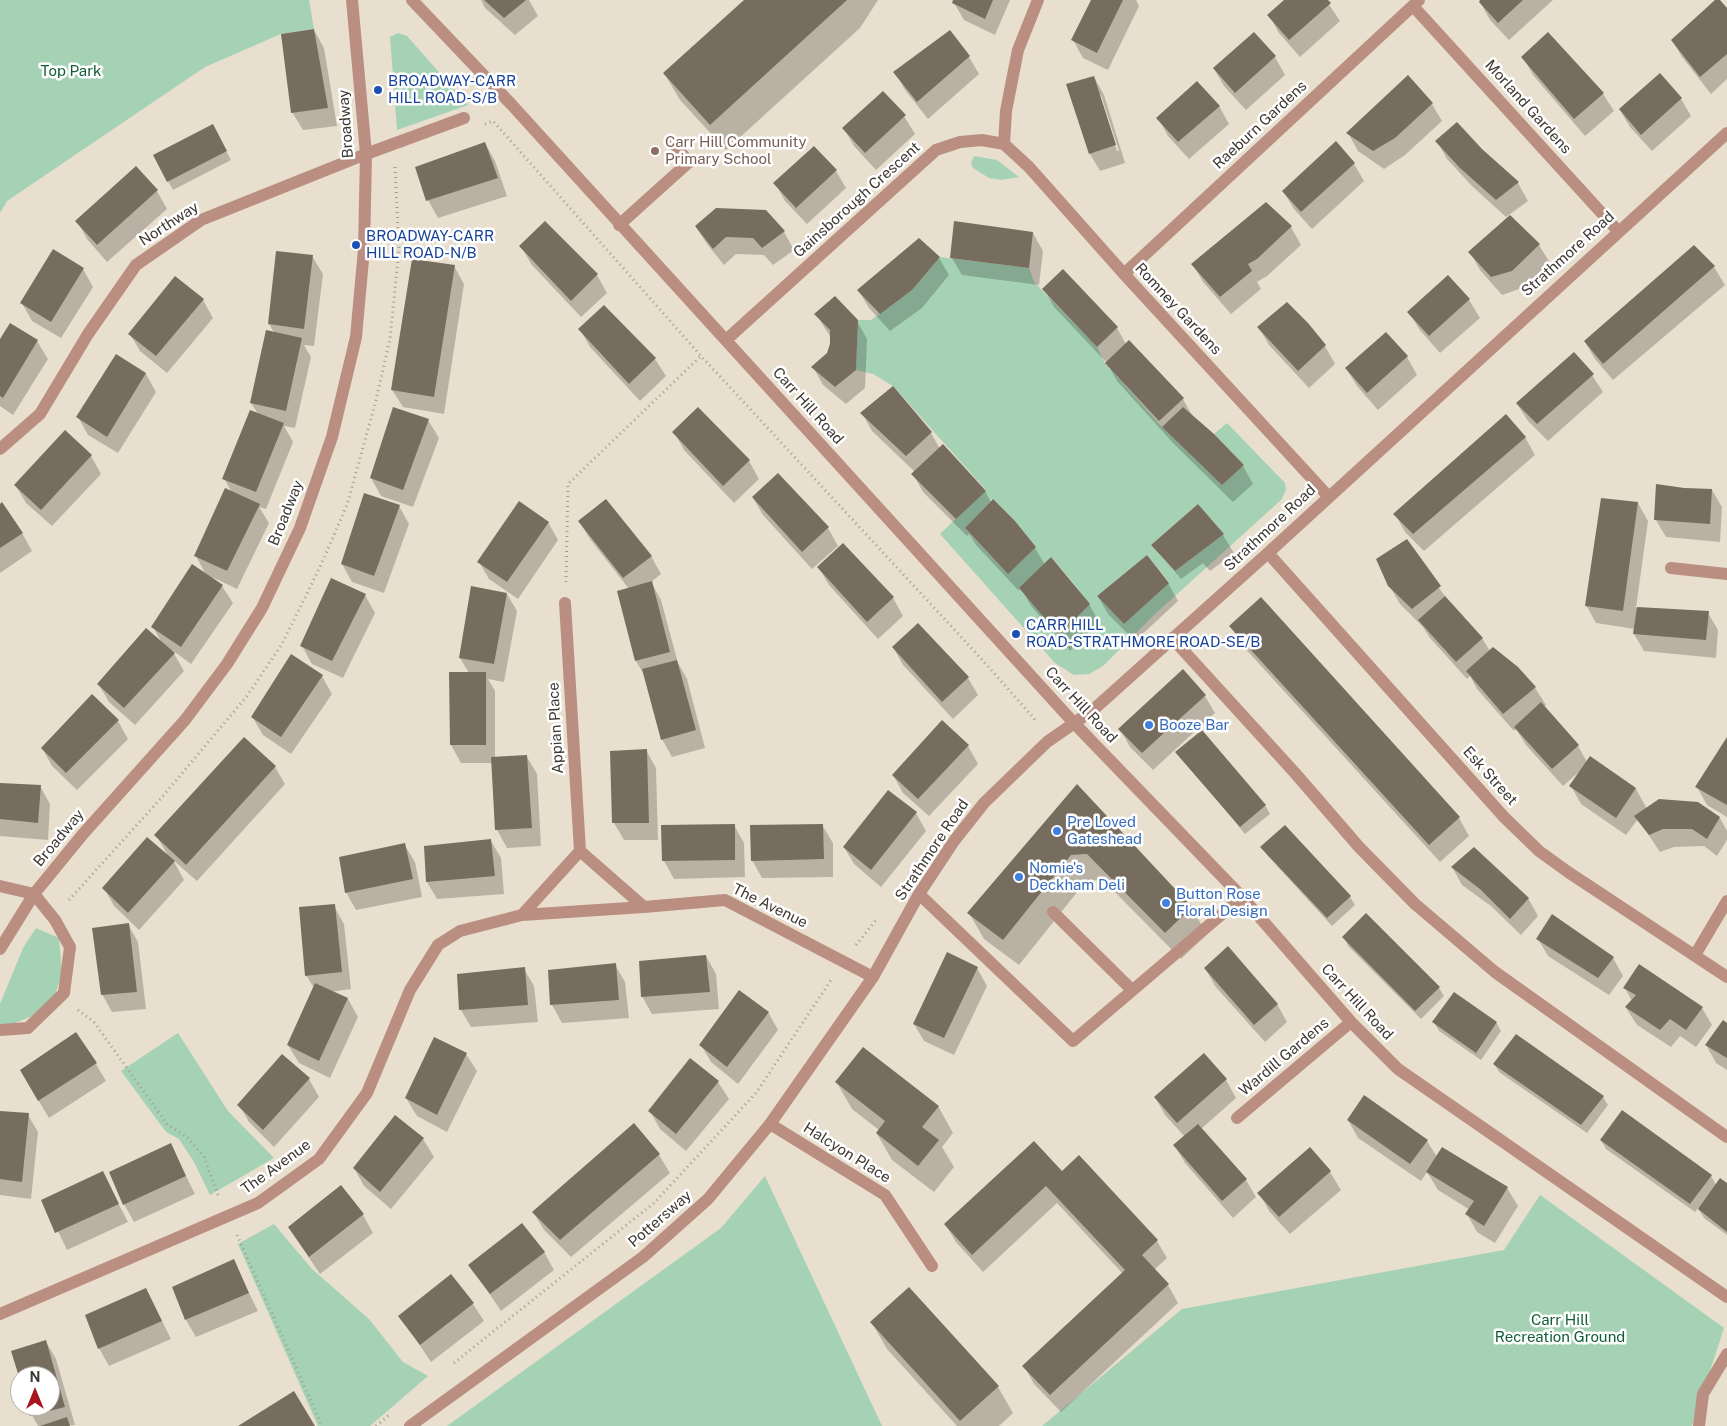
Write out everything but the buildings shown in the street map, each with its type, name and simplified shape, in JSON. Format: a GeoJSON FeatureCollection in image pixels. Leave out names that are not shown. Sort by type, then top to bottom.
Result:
{"type":"FeatureCollection","features":[{"type":"Feature","properties":{"kind":"street","name":"Broadway"},"geometry":{"type":"LineString","coordinates":[[0,949],[34,894],[83,834],[186,720],[227,664],[262,608],[300,528],[332,437],[356,337],[364,248],[366,154],[352,0]]}},
{"type":"Feature","properties":{"kind":"street","name":"Carr Hill Road"},"geometry":{"type":"LineString","coordinates":[[412,0],[511,104],[619,225],[1073,722],[1242,896],[1351,1022],[1398,1069],[1727,1297]]}},
{"type":"Feature","properties":{"kind":"street"},"geometry":{"type":"LineString","coordinates":[[1004,144],[1006,111],[1018,50],[1038,0]]}},
{"type":"Feature","properties":{"kind":"street","name":"Morland Gardens"},"geometry":{"type":"LineString","coordinates":[[1416,3],[1618,231]]}},
{"type":"Feature","properties":{"kind":"street","name":"Raeburn Gardens"},"geometry":{"type":"LineString","coordinates":[[1124,274],[1416,3]]}},
{"type":"Feature","properties":{"kind":"street","name":"Northway"},"geometry":{"type":"LineString","coordinates":[[0,449],[40,414],[88,334],[136,265],[201,220],[366,154],[464,118]]}},
{"type":"Feature","properties":{"kind":"street","name":"Strathmore Road"},"geometry":{"type":"LineString","coordinates":[[873,977],[919,894],[954,841],[984,802],[1047,742],[1073,722],[1093,710],[1268,553],[1328,496],[1727,133]]}},
{"type":"Feature","properties":{"kind":"street","name":"Gainsborough Crescent"},"geometry":{"type":"LineString","coordinates":[[724,338],[936,150],[960,142],[982,140],[1004,144]]}},
{"type":"Feature","properties":{"kind":"street"},"geometry":{"type":"LineString","coordinates":[[619,225],[689,162],[673,143]]}},
{"type":"Feature","properties":{"kind":"street","name":"Romney Gardens"},"geometry":{"type":"LineString","coordinates":[[1004,144],[1028,167],[1328,496]]}},
{"type":"Feature","properties":{"kind":"street","name":"Esk Street"},"geometry":{"type":"LineString","coordinates":[[1268,553],[1504,817],[1539,851],[1575,877],[1727,977]]}},
{"type":"Feature","properties":{"kind":"street"},"geometry":{"type":"LineString","coordinates":[[1671,568],[1727,574]]}},
{"type":"Feature","properties":{"kind":"street","name":"Appian Place"},"geometry":{"type":"LineString","coordinates":[[566,603],[580,851]]}},
{"type":"Feature","properties":{"kind":"street"},"geometry":{"type":"LineString","coordinates":[[1172,638],[1296,773],[1359,847],[1415,904],[1495,972],[1727,1137]]}},
{"type":"Feature","properties":{"kind":"street"},"geometry":{"type":"LineString","coordinates":[[522,915],[580,851],[644,906]]}},
{"type":"Feature","properties":{"kind":"street"},"geometry":{"type":"LineString","coordinates":[[0,886],[34,894],[56,920],[70,947],[64,993],[28,1028],[0,1030]]}},
{"type":"Feature","properties":{"kind":"street"},"geometry":{"type":"LineString","coordinates":[[919,894],[1073,1041],[1242,896]]}},
{"type":"Feature","properties":{"kind":"street","name":"The Avenue"},"geometry":{"type":"LineString","coordinates":[[0,1314],[258,1203],[319,1159],[367,1093],[410,990],[438,945],[460,931],[522,915],[725,900],[873,977]]}},
{"type":"Feature","properties":{"kind":"street"},"geometry":{"type":"LineString","coordinates":[[1695,955],[1727,901]]}},
{"type":"Feature","properties":{"kind":"street"},"geometry":{"type":"LineString","coordinates":[[1053,912],[1132,990]]}},
{"type":"Feature","properties":{"kind":"street","name":"Pottersway"},"geometry":{"type":"LineString","coordinates":[[410,1426],[643,1257],[708,1199],[770,1124],[873,977]]}},
{"type":"Feature","properties":{"kind":"street","name":"Wardill Gardens"},"geometry":{"type":"LineString","coordinates":[[1237,1118],[1351,1022]]}},
{"type":"Feature","properties":{"kind":"street","name":"Halcyon Place"},"geometry":{"type":"LineString","coordinates":[[770,1124],[885,1195],[932,1266]]}},
{"type":"Feature","properties":{"kind":"street"},"geometry":{"type":"LineString","coordinates":[[1699,1426],[1703,1394],[1727,1354]]}},
{"type":"Feature","properties":{"kind":"path"},"geometry":{"type":"LineString","coordinates":[[566,603],[568,484],[724,338]]}},
{"type":"Feature","properties":{"kind":"path"},"geometry":{"type":"LineString","coordinates":[[64,993],[75,1007],[94,1022],[167,1124],[187,1137],[204,1156],[228,1216],[322,1426]]}},
{"type":"Feature","properties":{"kind":"green space","name":"Top Park"},"geometry":{"type":"Polygon","coordinates":[[[0,0],[309,0],[314,29],[281,34],[205,67],[7,201],[0,213],[0,0]]]}},
{"type":"Feature","properties":{"kind":"green space"},"geometry":{"type":"Polygon","coordinates":[[[398,33],[407,36],[468,105],[397,130],[390,37],[398,33]]]}},
{"type":"Feature","properties":{"kind":"green space"},"geometry":{"type":"Polygon","coordinates":[[[974,156],[997,160],[1019,177],[1001,180],[989,178],[973,168],[971,163],[974,156]]]}},
{"type":"Feature","properties":{"kind":"green space"},"geometry":{"type":"Polygon","coordinates":[[[940,257],[1029,268],[1034,282],[1097,347],[1105,363],[1162,427],[1222,485],[1244,465],[1214,434],[1227,423],[1285,483],[1286,490],[1281,500],[1154,615],[1103,666],[1089,674],[1074,675],[1055,663],[940,534],[986,490],[893,386],[873,374],[856,370],[858,320],[871,320],[912,290],[940,257]],[[992,499],[965,529],[1007,573],[1036,547],[1015,521],[992,499]],[[1198,504],[1151,545],[1175,571],[1224,534],[1198,504]],[[1147,555],[1097,596],[1124,624],[1169,582],[1147,555]],[[1051,557],[1020,588],[1089,604],[1051,557]]]}},
{"type":"Feature","properties":{"kind":"green space"},"geometry":{"type":"Polygon","coordinates":[[[36,928],[59,938],[62,972],[55,996],[32,1016],[13,1024],[0,1025],[0,1004],[23,948],[36,928]]]}},
{"type":"Feature","properties":{"kind":"green space"},"geometry":{"type":"Polygon","coordinates":[[[178,1033],[228,1111],[274,1158],[210,1195],[194,1162],[179,1139],[166,1132],[121,1071],[178,1033]]]}},
{"type":"Feature","properties":{"kind":"green space"},"geometry":{"type":"Polygon","coordinates":[[[765,1176],[882,1426],[447,1426],[721,1228],[765,1176]]]}},
{"type":"Feature","properties":{"kind":"green space","name":"Carr Hill Recreation Ground"},"geometry":{"type":"Polygon","coordinates":[[[1540,1195],[1724,1328],[1692,1426],[1042,1426],[1182,1309],[1504,1250],[1540,1195]]]}},
{"type":"Feature","properties":{"kind":"green space"},"geometry":{"type":"Polygon","coordinates":[[[274,1224],[312,1269],[369,1319],[403,1362],[428,1376],[370,1426],[318,1426],[238,1244],[274,1224]]]}},
{"type":"Feature","properties":{"kind":"place","name":"BROADWAY-CARR HILL ROAD-S/B"},"geometry":{"type":"Point","coordinates":[378,90]}},
{"type":"Feature","properties":{"kind":"place","name":"Carr Hill Community Primary School"},"geometry":{"type":"Point","coordinates":[655,151]}},
{"type":"Feature","properties":{"kind":"place","name":"BROADWAY-CARR HILL ROAD-N/B"},"geometry":{"type":"Point","coordinates":[356,245]}},
{"type":"Feature","properties":{"kind":"place","name":"CARR HILL ROAD-STRATHMORE ROAD-SE/B"},"geometry":{"type":"Point","coordinates":[1016,634]}},
{"type":"Feature","properties":{"kind":"place","name":"Booze Bar"},"geometry":{"type":"Point","coordinates":[1149,725]}},
{"type":"Feature","properties":{"kind":"place","name":"Pre Loved Gateshead"},"geometry":{"type":"Point","coordinates":[1057,831]}},
{"type":"Feature","properties":{"kind":"place","name":"Nomie's Deckham Deli"},"geometry":{"type":"Point","coordinates":[1019,877]}},
{"type":"Feature","properties":{"kind":"place","name":"Button Rose Floral Design"},"geometry":{"type":"Point","coordinates":[1166,903]}}]}
